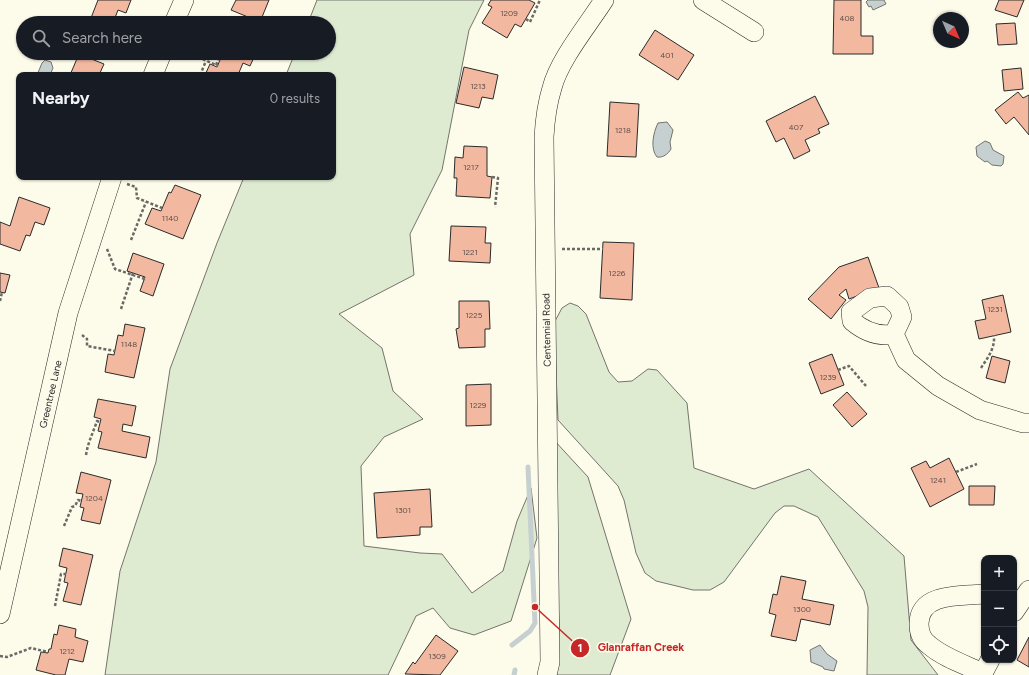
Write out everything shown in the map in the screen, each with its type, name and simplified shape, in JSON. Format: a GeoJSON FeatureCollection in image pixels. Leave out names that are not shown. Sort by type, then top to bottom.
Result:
{"type":"FeatureCollection","features":[{"type":"Feature","properties":{"kind":"street"},"geometry":{"type":"LineString","coordinates":[[177,16],[184,0]]}},
{"type":"Feature","properties":{"kind":"street","name":"Centennial Road"},"geometry":{"type":"LineString","coordinates":[[547,675],[550,662],[544,137],[546,111],[552,87],[561,65],[604,0]]}},
{"type":"Feature","properties":{"kind":"street"},"geometry":{"type":"LineString","coordinates":[[703,0],[754,32]]}},
{"type":"Feature","properties":{"kind":"street"},"geometry":{"type":"LineString","coordinates":[[154,72],[159,60]]}},
{"type":"Feature","properties":{"kind":"street","name":"Greentree Lane"},"geometry":{"type":"LineString","coordinates":[[0,614],[64,330],[90,242],[111,180]]}},
{"type":"Feature","properties":{"kind":"street"},"geometry":{"type":"LineString","coordinates":[[894,334],[906,360],[938,386],[980,410],[1023,423],[1029,423]]}},
{"type":"Feature","properties":{"kind":"street"},"geometry":{"type":"LineString","coordinates":[[1017,591],[1029,590]]}},
{"type":"Feature","properties":{"kind":"street"},"geometry":{"type":"LineString","coordinates":[[1017,608],[1029,590]]}},
{"type":"Feature","properties":{"kind":"street"},"geometry":{"type":"LineString","coordinates":[[981,594],[941,598],[933,601],[921,613],[919,630],[922,638],[928,645],[983,673],[988,663]]}},
{"type":"Feature","properties":{"kind":"path"},"geometry":{"type":"LineString","coordinates":[[526,19],[530,22],[540,0]]}},
{"type":"Feature","properties":{"kind":"path"},"geometry":{"type":"LineString","coordinates":[[201,72],[206,61],[217,66],[219,60]]}},
{"type":"Feature","properties":{"kind":"path"},"geometry":{"type":"LineString","coordinates":[[492,177],[498,178],[495,207]]}},
{"type":"Feature","properties":{"kind":"path"},"geometry":{"type":"LineString","coordinates":[[117,180],[136,187],[137,198],[162,208]]}},
{"type":"Feature","properties":{"kind":"path"},"geometry":{"type":"LineString","coordinates":[[131,240],[146,202]]}},
{"type":"Feature","properties":{"kind":"path"},"geometry":{"type":"LineString","coordinates":[[90,242],[108,250],[115,269],[145,279]]}},
{"type":"Feature","properties":{"kind":"path"},"geometry":{"type":"LineString","coordinates":[[545,249],[603,249]]}},
{"type":"Feature","properties":{"kind":"path"},"geometry":{"type":"LineString","coordinates":[[121,309],[132,274]]}},
{"type":"Feature","properties":{"kind":"path"},"geometry":{"type":"LineString","coordinates":[[0,301],[2,292]]}},
{"type":"Feature","properties":{"kind":"path"},"geometry":{"type":"LineString","coordinates":[[64,330],[80,334],[87,339],[87,346],[115,351]]}},
{"type":"Feature","properties":{"kind":"path"},"geometry":{"type":"LineString","coordinates":[[981,368],[991,354],[994,335]]}},
{"type":"Feature","properties":{"kind":"path"},"geometry":{"type":"LineString","coordinates":[[838,370],[849,366],[866,386]]}},
{"type":"Feature","properties":{"kind":"path"},"geometry":{"type":"LineString","coordinates":[[86,455],[90,437],[93,434],[97,421],[100,422]]}},
{"type":"Feature","properties":{"kind":"path"},"geometry":{"type":"LineString","coordinates":[[956,472],[977,464]]}},
{"type":"Feature","properties":{"kind":"path"},"geometry":{"type":"LineString","coordinates":[[64,526],[72,507],[75,506],[78,500],[82,501]]}},
{"type":"Feature","properties":{"kind":"path"},"geometry":{"type":"LineString","coordinates":[[55,606],[61,574],[66,574]]}},
{"type":"Feature","properties":{"kind":"path"},"geometry":{"type":"LineString","coordinates":[[0,656],[7,657],[31,648],[48,652]]}},
{"type":"Feature","properties":{"kind":"green space"},"geometry":{"type":"Polygon","coordinates":[[[317,0],[484,0],[469,30],[442,170],[410,234],[414,275],[339,314],[382,348],[393,391],[423,419],[384,437],[361,466],[364,546],[420,553],[442,554],[472,593],[503,571],[517,521],[531,488],[537,538],[511,621],[474,635],[450,628],[433,608],[416,616],[388,675],[105,675],[120,571],[156,462],[170,369],[217,243],[243,180],[336,180],[336,72],[287,72],[292,60],[336,60],[336,16],[311,16],[317,0]]]}},
{"type":"Feature","properties":{"kind":"green space"},"geometry":{"type":"Polygon","coordinates":[[[570,303],[578,306],[586,314],[609,372],[618,382],[632,381],[648,369],[657,370],[687,403],[694,468],[754,489],[809,469],[904,556],[911,640],[938,675],[867,675],[868,607],[864,591],[818,517],[794,506],[784,506],[775,513],[724,582],[710,590],[693,590],[656,581],[645,573],[636,553],[624,500],[618,486],[558,420],[554,323],[562,308],[570,303]]]}},
{"type":"Feature","properties":{"kind":"green space"},"geometry":{"type":"Polygon","coordinates":[[[553,439],[588,477],[631,619],[610,675],[556,675],[559,628],[553,439]]]}},
{"type":"Feature","properties":{"kind":"shaded area"},"geometry":{"type":"Polygon","coordinates":[[[868,0],[884,0],[886,4],[873,10],[866,2],[868,0]]]}},
{"type":"Feature","properties":{"kind":"shaded area"},"geometry":{"type":"Polygon","coordinates":[[[45,60],[51,62],[53,68],[51,72],[38,72],[45,60]]]}},
{"type":"Feature","properties":{"kind":"shaded area"},"geometry":{"type":"Polygon","coordinates":[[[667,122],[673,130],[670,142],[671,149],[665,155],[657,157],[653,145],[655,131],[658,123],[667,122]]]}},
{"type":"Feature","properties":{"kind":"shaded area"},"geometry":{"type":"Polygon","coordinates":[[[985,141],[990,143],[993,150],[1004,156],[1003,164],[1001,166],[992,165],[977,156],[976,147],[985,141]]]}},
{"type":"Feature","properties":{"kind":"shaded area"},"geometry":{"type":"Polygon","coordinates":[[[820,645],[827,654],[837,661],[834,671],[824,669],[823,667],[811,662],[810,650],[820,645]]]}},
{"type":"Feature","properties":{"kind":"building"},"geometry":{"type":"Polygon","coordinates":[[[98,0],[131,0],[126,13],[118,10],[116,16],[92,16],[98,0]]]}},
{"type":"Feature","properties":{"kind":"building"},"geometry":{"type":"Polygon","coordinates":[[[236,0],[269,0],[262,16],[246,16],[231,10],[236,0]]]}},
{"type":"Feature","properties":{"kind":"building"},"geometry":{"type":"Polygon","coordinates":[[[491,0],[529,0],[535,3],[521,27],[515,24],[507,38],[482,23],[492,7],[488,5],[491,0]]]}},
{"type":"Feature","properties":{"kind":"building"},"geometry":{"type":"Polygon","coordinates":[[[834,0],[861,0],[861,36],[873,36],[873,54],[833,54],[834,0]]]}},
{"type":"Feature","properties":{"kind":"building"},"geometry":{"type":"Polygon","coordinates":[[[999,0],[1024,0],[1017,17],[995,10],[999,0]]]}},
{"type":"Feature","properties":{"kind":"building"},"geometry":{"type":"Polygon","coordinates":[[[1015,23],[1017,44],[998,45],[996,24],[1015,23]]]}},
{"type":"Feature","properties":{"kind":"building"},"geometry":{"type":"Polygon","coordinates":[[[655,30],[694,55],[678,80],[639,55],[655,30]]]}},
{"type":"Feature","properties":{"kind":"building"},"geometry":{"type":"Polygon","coordinates":[[[76,60],[94,60],[104,64],[100,72],[71,72],[76,60]]]}},
{"type":"Feature","properties":{"kind":"building"},"geometry":{"type":"Polygon","coordinates":[[[220,60],[253,60],[250,66],[243,63],[239,72],[206,72],[210,64],[217,67],[220,60]]]}},
{"type":"Feature","properties":{"kind":"building"},"geometry":{"type":"Polygon","coordinates":[[[464,67],[498,75],[493,99],[482,97],[479,108],[456,103],[464,67]]]}},
{"type":"Feature","properties":{"kind":"building"},"geometry":{"type":"Polygon","coordinates":[[[1021,68],[1023,89],[1004,91],[1002,70],[1021,68]]]}},
{"type":"Feature","properties":{"kind":"building"},"geometry":{"type":"Polygon","coordinates":[[[1018,92],[1023,98],[1029,95],[1029,135],[1014,117],[1006,124],[995,110],[1018,92]]]}},
{"type":"Feature","properties":{"kind":"building"},"geometry":{"type":"Polygon","coordinates":[[[815,96],[829,124],[818,129],[820,133],[805,140],[810,151],[794,159],[784,138],[776,142],[766,121],[815,96]]]}},
{"type":"Feature","properties":{"kind":"building"},"geometry":{"type":"Polygon","coordinates":[[[610,102],[639,104],[636,157],[607,156],[610,102]]]}},
{"type":"Feature","properties":{"kind":"building"},"geometry":{"type":"Polygon","coordinates":[[[464,146],[487,147],[487,176],[492,177],[490,198],[456,196],[457,178],[454,178],[455,157],[463,158],[464,146]]]}},
{"type":"Feature","properties":{"kind":"building"},"geometry":{"type":"Polygon","coordinates":[[[175,185],[201,195],[183,239],[145,224],[152,208],[161,211],[169,192],[171,193],[175,185]]]}},
{"type":"Feature","properties":{"kind":"building"},"geometry":{"type":"Polygon","coordinates":[[[19,197],[50,208],[44,225],[35,222],[30,236],[26,235],[20,251],[0,244],[0,222],[10,226],[19,197]]]}},
{"type":"Feature","properties":{"kind":"building"},"geometry":{"type":"Polygon","coordinates":[[[451,226],[486,227],[485,243],[491,243],[490,263],[449,261],[451,226]]]}},
{"type":"Feature","properties":{"kind":"building"},"geometry":{"type":"Polygon","coordinates":[[[603,242],[634,243],[632,300],[600,298],[603,242]]]}},
{"type":"Feature","properties":{"kind":"building"},"geometry":{"type":"Polygon","coordinates":[[[133,253],[164,264],[153,296],[140,291],[145,277],[127,271],[133,253]]]}},
{"type":"Feature","properties":{"kind":"building"},"geometry":{"type":"Polygon","coordinates":[[[868,257],[879,288],[849,299],[846,289],[839,295],[846,300],[831,319],[808,299],[839,267],[868,257]]]}},
{"type":"Feature","properties":{"kind":"building"},"geometry":{"type":"Polygon","coordinates":[[[0,273],[10,275],[5,293],[0,292],[0,273]]]}},
{"type":"Feature","properties":{"kind":"building"},"geometry":{"type":"Polygon","coordinates":[[[1003,295],[1011,332],[979,339],[975,321],[986,319],[982,300],[1003,295]]]}},
{"type":"Feature","properties":{"kind":"building"},"geometry":{"type":"Polygon","coordinates":[[[459,301],[489,301],[490,329],[485,329],[485,347],[459,348],[456,329],[459,328],[459,301]]]}},
{"type":"Feature","properties":{"kind":"building"},"geometry":{"type":"Polygon","coordinates":[[[125,324],[145,328],[134,378],[105,372],[108,354],[114,355],[118,335],[123,336],[125,324]]]}},
{"type":"Feature","properties":{"kind":"building"},"geometry":{"type":"Polygon","coordinates":[[[832,354],[844,385],[821,394],[809,363],[832,354]]]}},
{"type":"Feature","properties":{"kind":"building"},"geometry":{"type":"Polygon","coordinates":[[[992,356],[1010,361],[1005,383],[986,378],[992,356]]]}},
{"type":"Feature","properties":{"kind":"building"},"geometry":{"type":"Polygon","coordinates":[[[491,384],[491,425],[466,426],[466,385],[491,384]]]}},
{"type":"Feature","properties":{"kind":"building"},"geometry":{"type":"Polygon","coordinates":[[[847,392],[867,414],[852,427],[833,405],[847,392]]]}},
{"type":"Feature","properties":{"kind":"building"},"geometry":{"type":"Polygon","coordinates":[[[98,399],[136,406],[132,426],[123,424],[122,431],[150,437],[146,458],[98,448],[102,432],[98,431],[101,419],[94,417],[98,399]]]}},
{"type":"Feature","properties":{"kind":"building"},"geometry":{"type":"Polygon","coordinates":[[[949,458],[964,489],[930,507],[911,468],[926,461],[930,468],[949,458]]]}},
{"type":"Feature","properties":{"kind":"building"},"geometry":{"type":"Polygon","coordinates":[[[81,472],[111,480],[100,524],[81,520],[84,508],[80,507],[83,494],[76,493],[81,472]]]}},
{"type":"Feature","properties":{"kind":"building"},"geometry":{"type":"Polygon","coordinates":[[[969,486],[995,486],[994,505],[969,505],[969,486]]]}},
{"type":"Feature","properties":{"kind":"building"},"geometry":{"type":"Polygon","coordinates":[[[430,489],[432,527],[420,527],[420,535],[377,538],[374,493],[430,489]]]}},
{"type":"Feature","properties":{"kind":"building"},"geometry":{"type":"Polygon","coordinates":[[[63,548],[93,555],[81,605],[63,601],[68,583],[64,582],[67,568],[59,566],[63,548]]]}},
{"type":"Feature","properties":{"kind":"building"},"geometry":{"type":"Polygon","coordinates":[[[781,576],[806,581],[802,599],[834,605],[830,625],[801,619],[796,641],[771,636],[776,615],[769,613],[773,594],[777,595],[781,576]]]}},
{"type":"Feature","properties":{"kind":"building"},"geometry":{"type":"Polygon","coordinates":[[[59,625],[76,629],[75,637],[88,641],[83,662],[69,659],[65,675],[56,675],[36,670],[41,652],[48,653],[49,649],[51,649],[54,634],[57,635],[59,625]]]}},
{"type":"Feature","properties":{"kind":"building"},"geometry":{"type":"Polygon","coordinates":[[[436,635],[458,651],[440,675],[405,674],[413,662],[415,664],[436,635]]]}},
{"type":"Feature","properties":{"kind":"building"},"geometry":{"type":"Polygon","coordinates":[[[1029,637],[1029,667],[1017,660],[1029,637]]]}},
{"type":"Feature","properties":{"kind":"waterway"},"geometry":{"type":"LineString","coordinates":[[512,645],[530,631],[535,623],[528,467]]}},
{"type":"Feature","properties":{"kind":"waterway"},"geometry":{"type":"LineString","coordinates":[[514,675],[515,670]]}},
{"type":"Feature","properties":{"kind":"place","name":"Glanraffan Creek"},"geometry":{"type":"Point","coordinates":[535,607]}}]}
